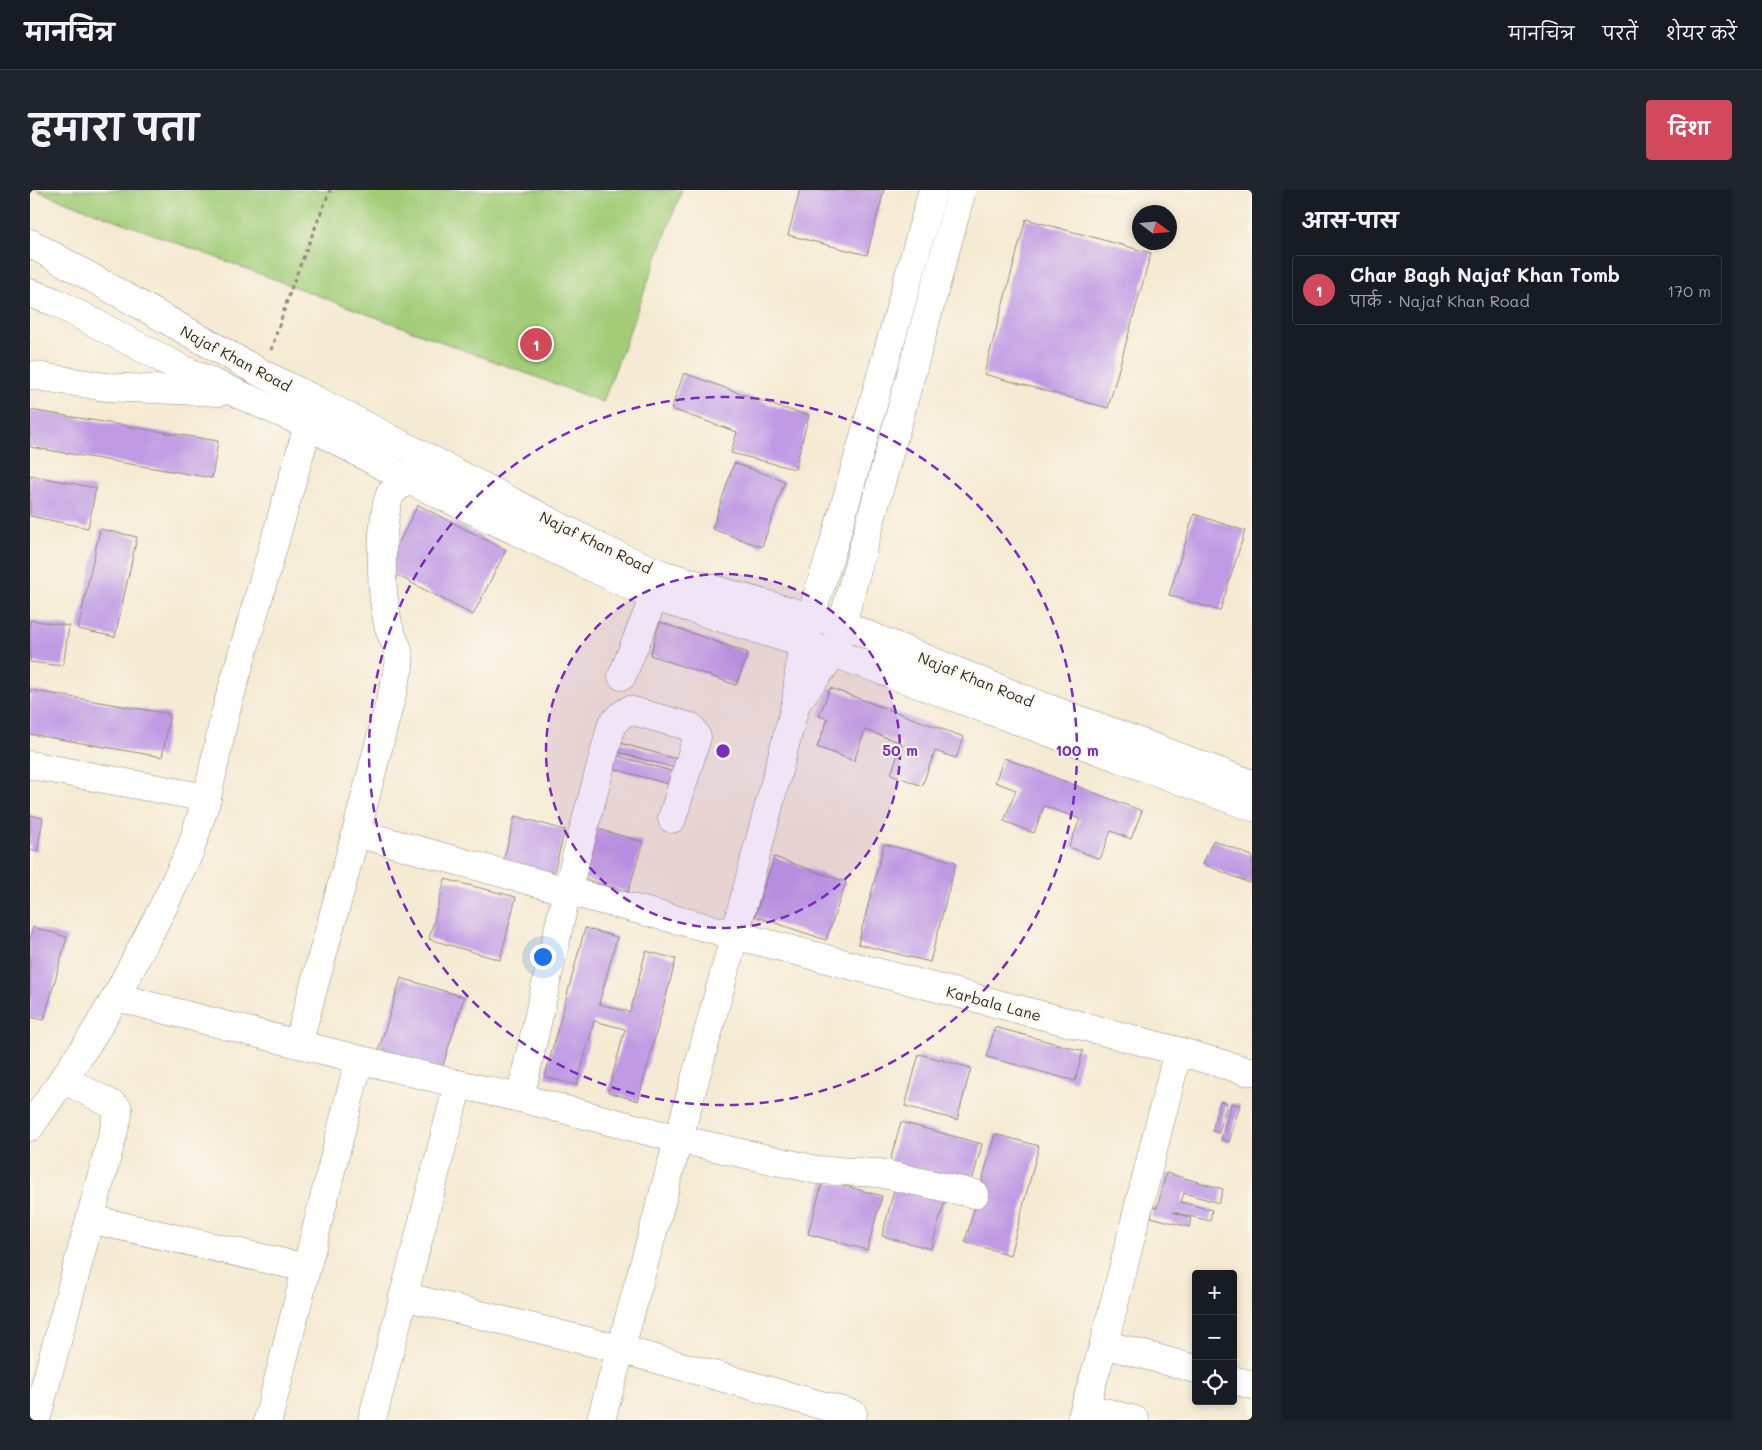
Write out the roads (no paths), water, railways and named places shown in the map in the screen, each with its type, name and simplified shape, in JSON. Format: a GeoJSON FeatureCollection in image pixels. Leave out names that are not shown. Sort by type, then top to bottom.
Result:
{"type":"FeatureCollection","features":[{"type":"Feature","properties":{"kind":"street"},"geometry":{"type":"LineString","coordinates":[[601,1420],[735,934],[796,704],[802,644],[837,533],[933,190]]}},
{"type":"Feature","properties":{"kind":"street"},"geometry":{"type":"LineString","coordinates":[[796,704],[834,653],[840,624],[962,190]]}},
{"type":"Feature","properties":{"kind":"street","name":"Najaf Khan Road"},"geometry":{"type":"LineString","coordinates":[[30,243],[263,374],[312,412],[430,458],[607,551],[657,585],[840,624],[1024,699],[1252,784]]}},
{"type":"Feature","properties":{"kind":"street"},"geometry":{"type":"LineString","coordinates":[[30,293],[55,302],[182,369],[234,392],[312,412],[407,479],[657,585],[802,644],[834,653],[1252,807]]}},
{"type":"Feature","properties":{"kind":"street"},"geometry":{"type":"LineString","coordinates":[[30,375],[106,387],[234,392]]}},
{"type":"Feature","properties":{"kind":"street"},"geometry":{"type":"LineString","coordinates":[[30,1127],[116,997],[164,907],[190,851],[206,798],[225,714],[312,412]]}},
{"type":"Feature","properties":{"kind":"street"},"geometry":{"type":"LineString","coordinates":[[298,1044],[400,667],[400,655],[388,624],[382,571],[387,504],[390,494],[430,458]]}},
{"type":"Feature","properties":{"kind":"street"},"geometry":{"type":"LineString","coordinates":[[622,676],[657,585]]}},
{"type":"Feature","properties":{"kind":"street"},"geometry":{"type":"LineString","coordinates":[[520,1098],[567,891],[612,724],[629,710],[691,727],[697,737],[672,819]]}},
{"type":"Feature","properties":{"kind":"street"},"geometry":{"type":"LineString","coordinates":[[30,765],[206,798]]}},
{"type":"Feature","properties":{"kind":"street","name":"Karbala Lane"},"geometry":{"type":"LineString","coordinates":[[356,834],[1178,1051],[1246,1071],[1252,1071]]}},
{"type":"Feature","properties":{"kind":"street"},"geometry":{"type":"LineString","coordinates":[[116,997],[678,1139],[816,1170],[879,1173],[974,1194]]}},
{"type":"Feature","properties":{"kind":"street"},"geometry":{"type":"LineString","coordinates":[[1136,1420],[1083,1414],[1104,1344],[1178,1051]]}},
{"type":"Feature","properties":{"kind":"street"},"geometry":{"type":"LineString","coordinates":[[268,1420],[360,1060]]}},
{"type":"Feature","properties":{"kind":"street"},"geometry":{"type":"LineString","coordinates":[[36,1420],[118,1115],[118,1109],[113,1105],[63,1079]]}},
{"type":"Feature","properties":{"kind":"street"},"geometry":{"type":"LineString","coordinates":[[372,1420],[458,1084]]}},
{"type":"Feature","properties":{"kind":"street"},"geometry":{"type":"LineString","coordinates":[[90,1219],[306,1268]]}},
{"type":"Feature","properties":{"kind":"street"},"geometry":{"type":"LineString","coordinates":[[403,1296],[620,1349],[859,1418]]}},
{"type":"Feature","properties":{"kind":"street"},"geometry":{"type":"LineString","coordinates":[[1104,1344],[1192,1368]]}},
{"type":"Feature","properties":{"kind":"street"},"geometry":{"type":"LineString","coordinates":[[1237,1381],[1252,1385]]}},
{"type":"Feature","properties":{"kind":"place","name":"Char Bagh Najaf Khan Tomb"},"geometry":{"type":"Point","coordinates":[536,344]}}]}
